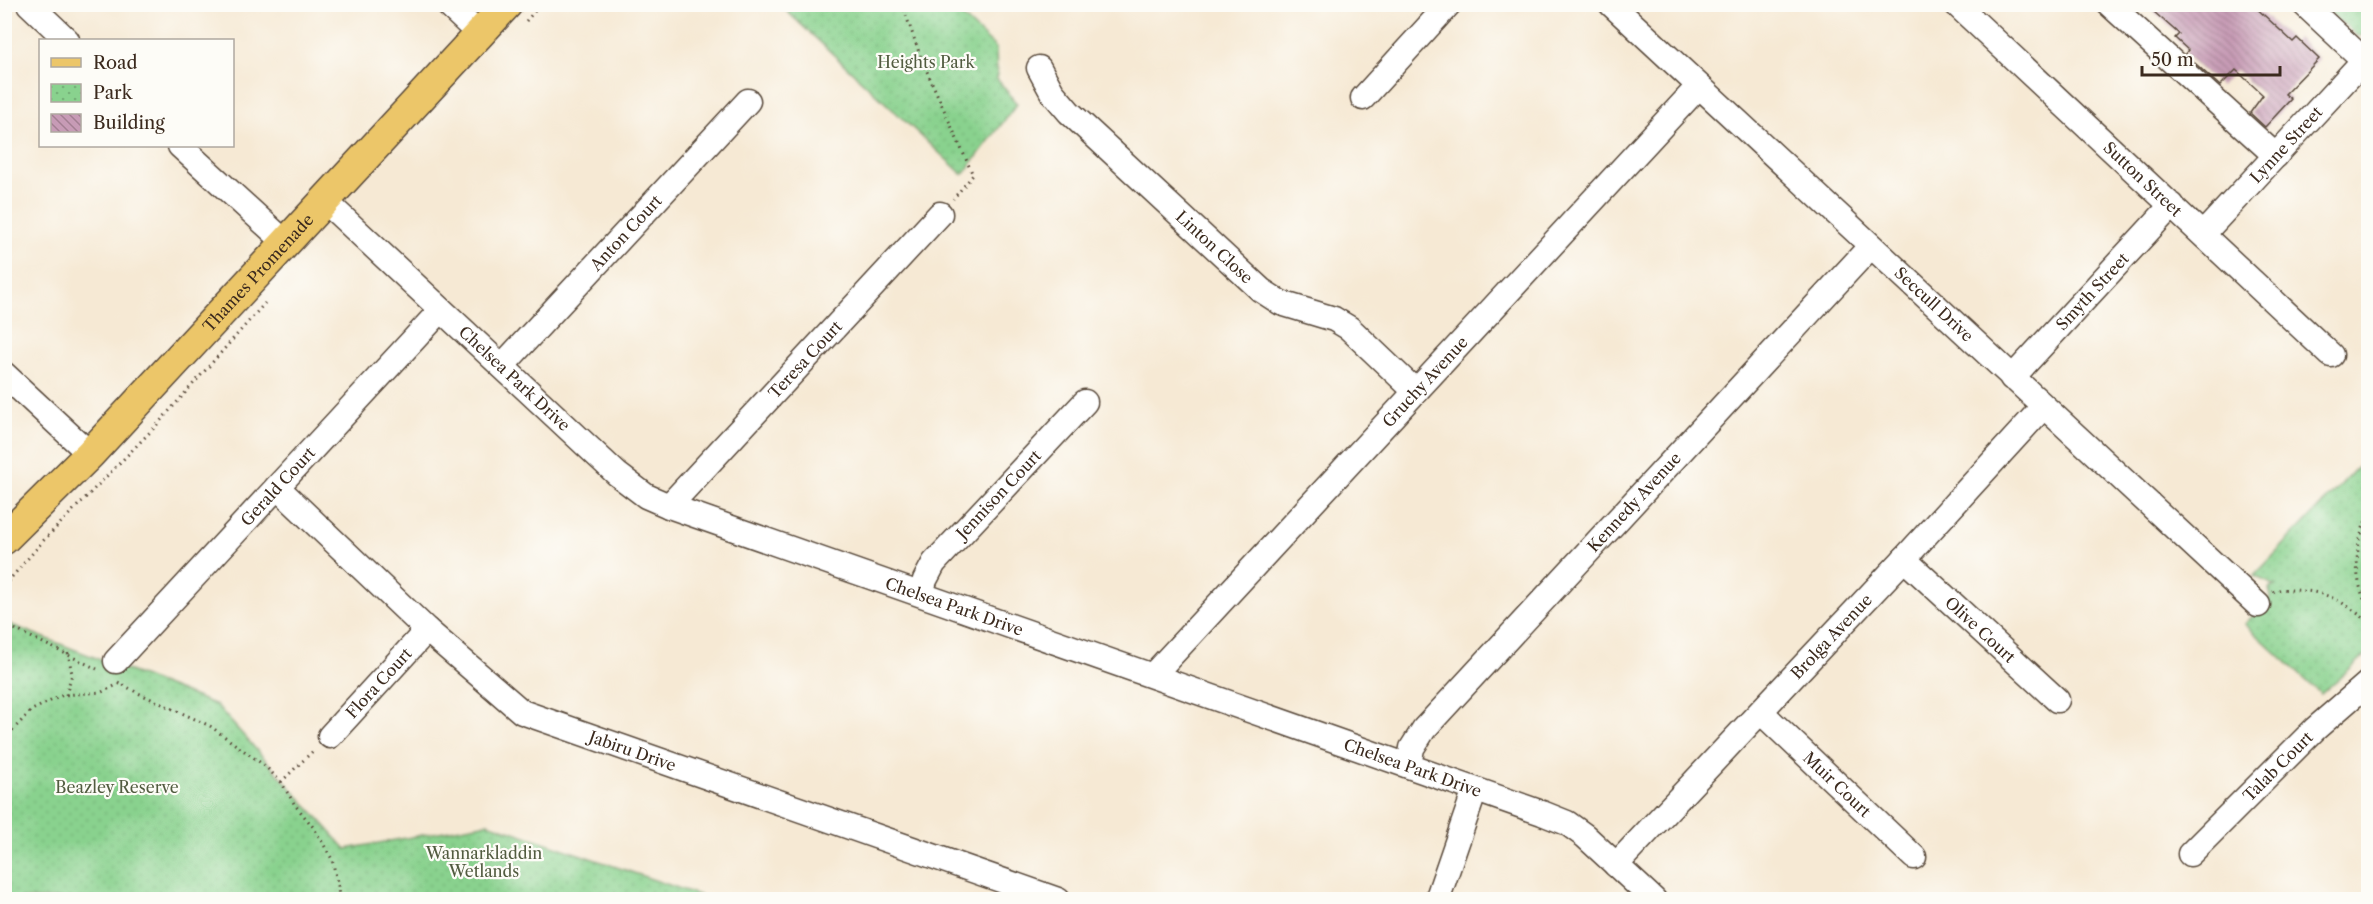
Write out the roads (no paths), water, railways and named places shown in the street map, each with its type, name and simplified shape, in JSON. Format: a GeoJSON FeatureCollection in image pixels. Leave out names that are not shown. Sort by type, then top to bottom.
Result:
{"type":"FeatureCollection","features":[{"type":"Feature","properties":{"kind":"main road","name":"Thames Promenade"},"geometry":{"type":"LineString","coordinates":[[4,539],[90,454],[507,4]]}},
{"type":"Feature","properties":{"kind":"street"},"geometry":{"type":"LineString","coordinates":[[28,4],[66,39]]}},
{"type":"Feature","properties":{"kind":"street"},"geometry":{"type":"LineString","coordinates":[[447,4],[479,34]]}},
{"type":"Feature","properties":{"kind":"street"},"geometry":{"type":"LineString","coordinates":[[1363,98],[1449,4]]}},
{"type":"Feature","properties":{"kind":"street","name":"Seccull Drive"},"geometry":{"type":"LineString","coordinates":[[1611,4],[2258,605]]}},
{"type":"Feature","properties":{"kind":"street","name":"Sutton Street"},"geometry":{"type":"LineString","coordinates":[[1956,4],[2331,355]]}},
{"type":"Feature","properties":{"kind":"street"},"geometry":{"type":"LineString","coordinates":[[2109,4],[2276,156]]}},
{"type":"Feature","properties":{"kind":"street"},"geometry":{"type":"LineString","coordinates":[[2304,4],[2367,60]]}},
{"type":"Feature","properties":{"kind":"street","name":"Lynne Street"},"geometry":{"type":"LineString","coordinates":[[2203,234],[2367,60]]}},
{"type":"Feature","properties":{"kind":"street","name":"Linton Close"},"geometry":{"type":"LineString","coordinates":[[1039,68],[1052,92],[1069,112],[1262,290],[1281,303],[1334,319],[1349,328],[1415,391]]}},
{"type":"Feature","properties":{"kind":"street","name":"Gruchy Avenue"},"geometry":{"type":"LineString","coordinates":[[1153,675],[1698,87]]}},
{"type":"Feature","properties":{"kind":"street","name":"Anton Court"},"geometry":{"type":"LineString","coordinates":[[502,366],[748,101]]}},
{"type":"Feature","properties":{"kind":"street"},"geometry":{"type":"LineString","coordinates":[[181,147],[285,243]]}},
{"type":"Feature","properties":{"kind":"street","name":"Chelsea Park Drive"},"geometry":{"type":"LineString","coordinates":[[324,200],[618,474],[646,496],[1567,823],[1585,836],[1654,900]]}},
{"type":"Feature","properties":{"kind":"street","name":"Smyth Street"},"geometry":{"type":"LineString","coordinates":[[2012,378],[2172,205]]}},
{"type":"Feature","properties":{"kind":"street","name":"Teresa Court"},"geometry":{"type":"LineString","coordinates":[[669,506],[940,214]]}},
{"type":"Feature","properties":{"kind":"street","name":"Kennedy Avenue"},"geometry":{"type":"LineString","coordinates":[[1409,766],[1412,748],[1424,729],[1870,247]]}},
{"type":"Feature","properties":{"kind":"street","name":"Gerald Court"},"geometry":{"type":"LineString","coordinates":[[114,674],[277,487],[441,310]]}},
{"type":"Feature","properties":{"kind":"street"},"geometry":{"type":"LineString","coordinates":[[4,374],[90,454]]}},
{"type":"Feature","properties":{"kind":"street","name":"Jennison Court"},"geometry":{"type":"LineString","coordinates":[[921,594],[934,563],[1085,402]]}},
{"type":"Feature","properties":{"kind":"street","name":"Brolga Avenue"},"geometry":{"type":"LineString","coordinates":[[1616,865],[1904,559],[2043,407]]}},
{"type":"Feature","properties":{"kind":"street","name":"Jabiru Drive"},"geometry":{"type":"LineString","coordinates":[[277,487],[428,630],[522,712],[1058,900]]}},
{"type":"Feature","properties":{"kind":"street","name":"Olive Court"},"geometry":{"type":"LineString","coordinates":[[1904,559],[2057,700]]}},
{"type":"Feature","properties":{"kind":"street","name":"Flora Court"},"geometry":{"type":"LineString","coordinates":[[330,736],[428,630]]}},
{"type":"Feature","properties":{"kind":"street","name":"Talab Court"},"geometry":{"type":"LineString","coordinates":[[2190,854],[2315,729],[2368,682]]}},
{"type":"Feature","properties":{"kind":"street","name":"Muir Court"},"geometry":{"type":"LineString","coordinates":[[1761,712],[1914,857]]}},
{"type":"Feature","properties":{"kind":"street"},"geometry":{"type":"LineString","coordinates":[[1437,900],[1475,790]]}},
{"type":"Feature","properties":{"kind":"park label","name":"Heights Park"},"geometry":{"type":"Point","coordinates":[926,62]}},
{"type":"Feature","properties":{"kind":"park label","name":"Beazley Reserve"},"geometry":{"type":"Point","coordinates":[117,787]}},
{"type":"Feature","properties":{"kind":"park label","name":"Wannarkladdin Wetlands"},"geometry":{"type":"Point","coordinates":[484,862]}}]}
